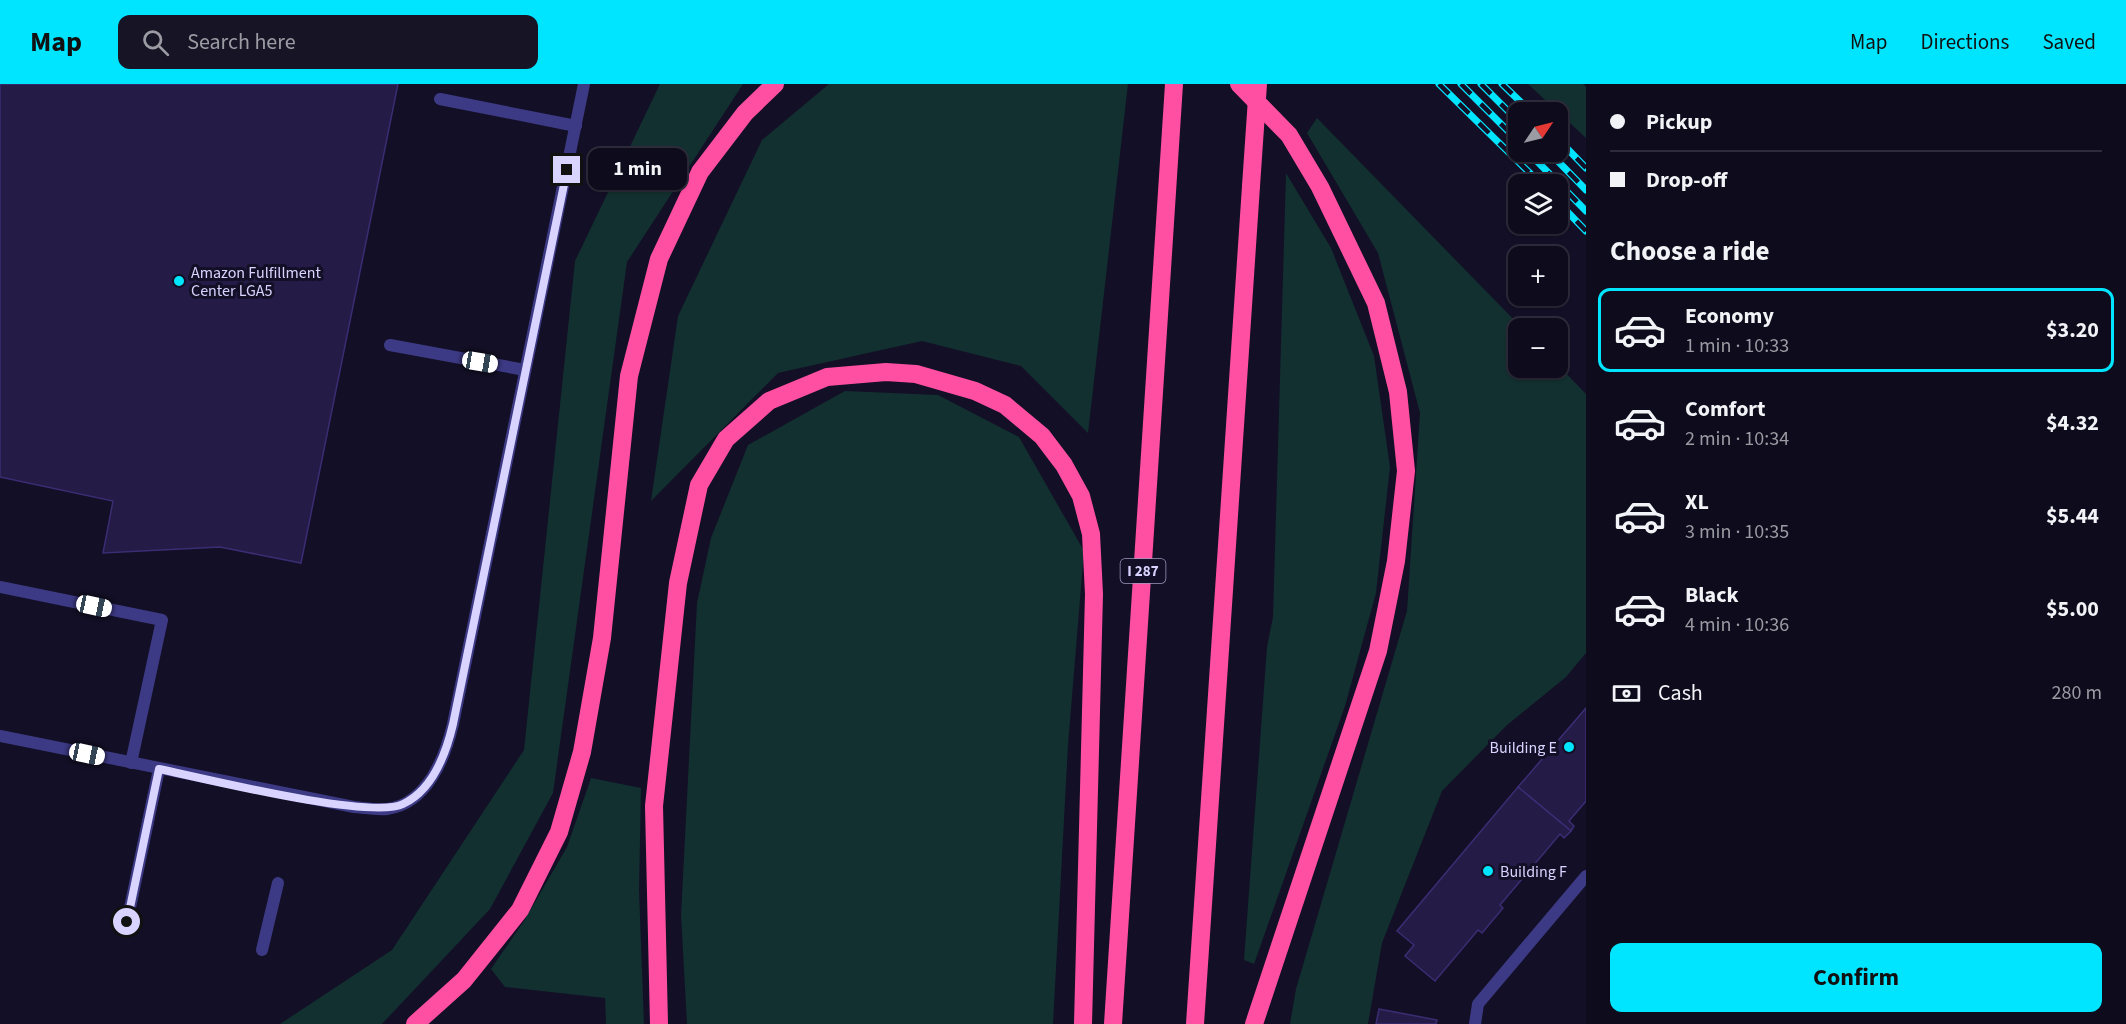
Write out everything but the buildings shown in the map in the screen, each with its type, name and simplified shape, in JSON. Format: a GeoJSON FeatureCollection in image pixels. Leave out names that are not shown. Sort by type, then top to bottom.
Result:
{"type":"FeatureCollection","features":[{"type":"Feature","properties":{"kind":"highway"},"geometry":{"type":"LineString","coordinates":[[415,1024],[465,980],[520,909],[559,832],[582,752],[602,638],[629,376],[659,259],[700,172],[745,113],[775,84]]}},
{"type":"Feature","properties":{"kind":"highway","name":"I 287"},"geometry":{"type":"LineString","coordinates":[[1113,1024],[1174,84]]}},
{"type":"Feature","properties":{"kind":"highway"},"geometry":{"type":"LineString","coordinates":[[1239,84],[1289,135],[1320,187],[1376,303],[1398,392],[1406,471],[1396,561],[1378,651],[1254,1024]]}},
{"type":"Feature","properties":{"kind":"highway"},"geometry":{"type":"LineString","coordinates":[[1195,1024],[1258,84]]}},
{"type":"Feature","properties":{"kind":"highway"},"geometry":{"type":"LineString","coordinates":[[659,1024],[654,806],[678,583],[699,485],[726,439],[769,401],[827,377],[886,372],[916,374],[945,381],[1005,405],[1042,435],[1064,465],[1081,496],[1091,534],[1094,594],[1083,1024]]}},
{"type":"Feature","properties":{"kind":"lane"},"geometry":{"type":"LineString","coordinates":[[0,736],[332,803],[375,809],[386,809],[405,804],[423,789],[438,767],[448,742],[584,84]]}},
{"type":"Feature","properties":{"kind":"lane"},"geometry":{"type":"LineString","coordinates":[[440,99],[576,126]]}},
{"type":"Feature","properties":{"kind":"lane"},"geometry":{"type":"LineString","coordinates":[[390,345],[525,370]]}},
{"type":"Feature","properties":{"kind":"lane"},"geometry":{"type":"LineString","coordinates":[[0,587],[162,620],[131,763]]}},
{"type":"Feature","properties":{"kind":"lane"},"geometry":{"type":"LineString","coordinates":[[127,922],[159,769]]}},
{"type":"Feature","properties":{"kind":"lane"},"geometry":{"type":"LineString","coordinates":[[1475,1024],[1478,1004],[1586,876]]}},
{"type":"Feature","properties":{"kind":"lane"},"geometry":{"type":"LineString","coordinates":[[262,950],[278,883]]}},
{"type":"Feature","properties":{"kind":"green space"},"geometry":{"type":"Polygon","coordinates":[[[660,84],[743,84],[627,262],[553,793],[490,909],[382,1024],[280,1024],[392,950],[524,750],[575,261],[660,84]]]}},
{"type":"Feature","properties":{"kind":"green space"},"geometry":{"type":"Polygon","coordinates":[[[829,84],[1128,84],[1088,433],[1021,366],[922,341],[778,373],[651,501],[678,316],[762,140],[829,84]]]}},
{"type":"Feature","properties":{"kind":"green space"},"geometry":{"type":"Polygon","coordinates":[[[1528,84],[1583,84],[1586,87],[1586,138],[1568,121],[1568,102],[1547,102],[1528,84]]]}},
{"type":"Feature","properties":{"kind":"green space"},"geometry":{"type":"Polygon","coordinates":[[[1317,118],[1512,318],[1508,318],[1508,378],[1568,378],[1568,375],[1586,394],[1586,653],[1566,677],[1507,725],[1442,791],[1382,943],[1368,1024],[1290,1024],[1296,989],[1407,611],[1420,413],[1378,253],[1307,133],[1317,118]]]}},
{"type":"Feature","properties":{"kind":"green space"},"geometry":{"type":"Polygon","coordinates":[[[1286,173],[1331,248],[1374,356],[1390,467],[1376,593],[1345,706],[1254,964],[1244,960],[1267,647],[1273,617],[1286,173]]]}},
{"type":"Feature","properties":{"kind":"green space"},"geometry":{"type":"Polygon","coordinates":[[[845,391],[938,395],[1019,437],[1084,551],[1068,745],[1053,1024],[687,1024],[681,915],[697,603],[711,538],[748,445],[845,391]]]}},
{"type":"Feature","properties":{"kind":"green space"},"geometry":{"type":"Polygon","coordinates":[[[591,778],[641,788],[639,890],[644,1024],[606,1024],[605,998],[505,987],[491,969],[524,921],[567,847],[591,778]]]}},
{"type":"Feature","properties":{"kind":"railway"},"geometry":{"type":"LineString","coordinates":[[1439,84],[1531,174]]}},
{"type":"Feature","properties":{"kind":"railway"},"geometry":{"type":"LineString","coordinates":[[1461,84],[1508,131]]}},
{"type":"Feature","properties":{"kind":"railway"},"geometry":{"type":"LineString","coordinates":[[1481,84],[1508,111]]}},
{"type":"Feature","properties":{"kind":"railway"},"geometry":{"type":"LineString","coordinates":[[1502,84],[1521,102]]}},
{"type":"Feature","properties":{"kind":"railway"},"geometry":{"type":"LineString","coordinates":[[1568,149],[1586,168]]}},
{"type":"Feature","properties":{"kind":"railway"},"geometry":{"type":"LineString","coordinates":[[1538,162],[1586,211]]}},
{"type":"Feature","properties":{"kind":"railway"},"geometry":{"type":"LineString","coordinates":[[1559,162],[1586,190]]}},
{"type":"Feature","properties":{"kind":"railway"},"geometry":{"type":"LineString","coordinates":[[1568,212],[1586,231]]}},
{"type":"Feature","properties":{"kind":"place","name":"Amazon Fulfillment Center LGA5"},"geometry":{"type":"Point","coordinates":[179,281]}},
{"type":"Feature","properties":{"kind":"place","name":"Building E"},"geometry":{"type":"Point","coordinates":[1569,747]}},
{"type":"Feature","properties":{"kind":"place","name":"Building F"},"geometry":{"type":"Point","coordinates":[1488,871]}},
{"type":"Feature","properties":{"kind":"route"},"geometry":{"type":"LineString","coordinates":[[127,922],[159,769],[332,803],[386,809],[405,804],[414,798],[438,767],[453,724],[567,170]]}}]}
